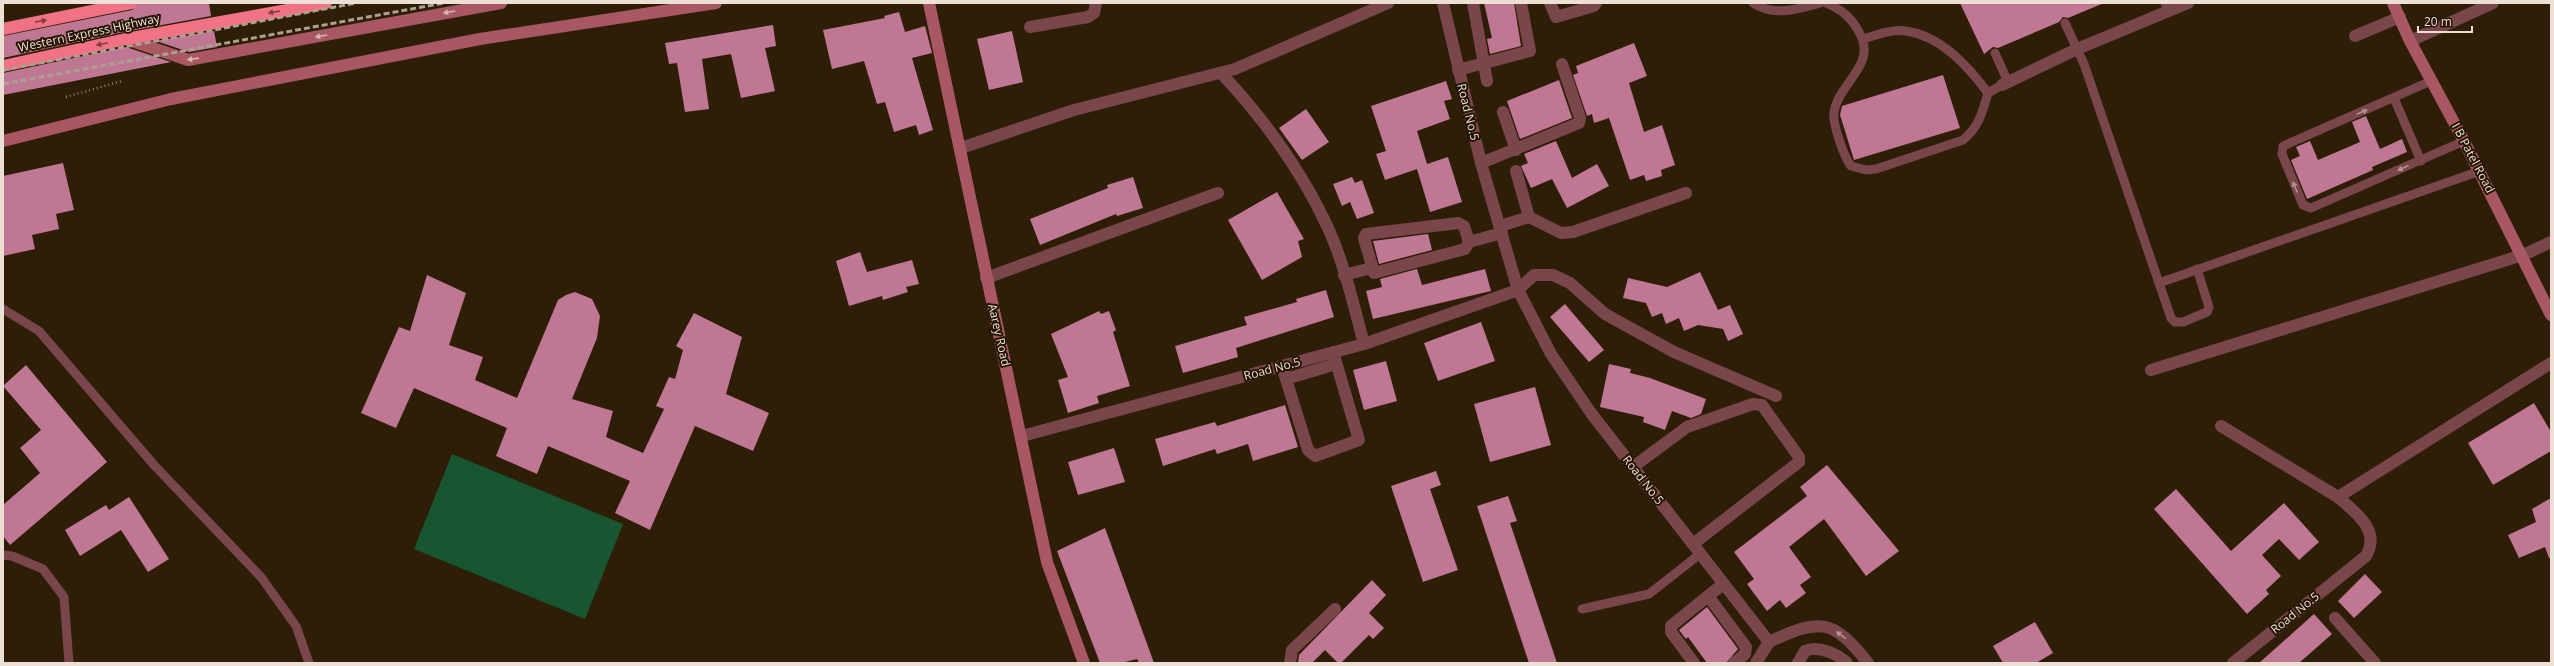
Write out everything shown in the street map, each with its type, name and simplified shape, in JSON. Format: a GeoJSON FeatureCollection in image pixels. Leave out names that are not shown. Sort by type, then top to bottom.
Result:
{"type":"FeatureCollection","features":[{"type":"Feature","properties":{"kind":"highway","name":"Western Express Highway"},"geometry":{"type":"LineString","coordinates":[[3,29],[131,3]]}},
{"type":"Feature","properties":{"kind":"highway","name":"Western Express Highway"},"geometry":{"type":"LineString","coordinates":[[3,66],[126,38],[326,3]]}},
{"type":"Feature","properties":{"kind":"street"},"geometry":{"type":"LineString","coordinates":[[126,38],[188,60],[501,3]]}},
{"type":"Feature","properties":{"kind":"street"},"geometry":{"type":"LineString","coordinates":[[3,141],[171,99],[472,40],[716,3]]}},
{"type":"Feature","properties":{"kind":"street"},"geometry":{"type":"LineString","coordinates":[[1030,27],[1088,17],[1094,13],[1096,3]]}},
{"type":"Feature","properties":{"kind":"street"},"geometry":{"type":"LineString","coordinates":[[961,148],[1074,110],[1221,73],[1349,22],[1388,3]]}},
{"type":"Feature","properties":{"kind":"street","name":"Road No.5"},"geometry":{"type":"LineString","coordinates":[[1443,3],[1481,163],[1518,290],[1551,354],[1591,413],[1769,642]]}},
{"type":"Feature","properties":{"kind":"street"},"geometry":{"type":"LineString","coordinates":[[1473,3],[1487,81]]}},
{"type":"Feature","properties":{"kind":"street"},"geometry":{"type":"LineString","coordinates":[[1458,70],[1530,51],[1521,3]]}},
{"type":"Feature","properties":{"kind":"street"},"geometry":{"type":"LineString","coordinates":[[1550,3],[1556,17],[1594,6],[1596,3]]}},
{"type":"Feature","properties":{"kind":"street"},"geometry":{"type":"LineString","coordinates":[[2005,84],[2166,7],[2188,3]]}},
{"type":"Feature","properties":{"kind":"street","name":"I B Patel Road"},"geometry":{"type":"LineString","coordinates":[[2393,3],[2410,41],[2523,255],[2551,315]]}},
{"type":"Feature","properties":{"kind":"street"},"geometry":{"type":"LineString","coordinates":[[2410,41],[2493,3]]}},
{"type":"Feature","properties":{"kind":"street","name":"Aarey Road"},"geometry":{"type":"LineString","coordinates":[[928,4],[961,148],[986,278],[1022,436],[1047,562],[1084,663]]}},
{"type":"Feature","properties":{"kind":"street"},"geometry":{"type":"LineString","coordinates":[[2354,36],[2400,17]]}},
{"type":"Feature","properties":{"kind":"street"},"geometry":{"type":"LineString","coordinates":[[1481,163],[1579,123],[1580,118],[1562,64]]}},
{"type":"Feature","properties":{"kind":"street"},"geometry":{"type":"LineString","coordinates":[[1221,73],[1243,96],[1290,159],[1329,231],[1364,344]]}},
{"type":"Feature","properties":{"kind":"street"},"geometry":{"type":"LineString","coordinates":[[1503,112],[1516,150]]}},
{"type":"Feature","properties":{"kind":"street"},"geometry":{"type":"LineString","coordinates":[[1516,171],[1529,217],[1561,233],[1573,232],[1686,193]]}},
{"type":"Feature","properties":{"kind":"street"},"geometry":{"type":"LineString","coordinates":[[986,278],[1218,193]]}},
{"type":"Feature","properties":{"kind":"street"},"geometry":{"type":"LineString","coordinates":[[1469,242],[1529,217]]}},
{"type":"Feature","properties":{"kind":"street"},"geometry":{"type":"LineString","coordinates":[[1458,223],[1464,226],[1469,242],[1466,249],[1378,274],[1374,273],[1372,268],[1364,238],[1368,234],[1458,223]]}},
{"type":"Feature","properties":{"kind":"street"},"geometry":{"type":"LineString","coordinates":[[2152,370],[2523,255],[2551,242]]}},
{"type":"Feature","properties":{"kind":"street"},"geometry":{"type":"LineString","coordinates":[[1344,276],[1372,268]]}},
{"type":"Feature","properties":{"kind":"street","name":"Road No.5"},"geometry":{"type":"LineString","coordinates":[[1022,436],[1282,366],[1334,358],[1364,344],[1518,290],[1534,275],[1554,275],[1570,283],[1605,314],[1619,322],[1674,352],[1776,396]]}},
{"type":"Feature","properties":{"kind":"street"},"geometry":{"type":"LineString","coordinates":[[1282,366],[1286,379],[1308,450],[1315,456],[1359,440],[1334,358],[1286,379]]}},
{"type":"Feature","properties":{"kind":"street"},"geometry":{"type":"LineString","coordinates":[[2338,496],[2551,363]]}},
{"type":"Feature","properties":{"kind":"street"},"geometry":{"type":"LineString","coordinates":[[1633,467],[1687,427],[1753,404],[1762,404],[1799,457],[1798,462],[1696,549]]}},
{"type":"Feature","properties":{"kind":"street","name":"Road No.5"},"geometry":{"type":"LineString","coordinates":[[2220,426],[2338,496],[2354,511],[2370,532],[2372,539],[2370,547],[2358,563],[2233,663]]}},
{"type":"Feature","properties":{"kind":"street"},"geometry":{"type":"LineString","coordinates":[[1694,663],[1670,629],[1673,624],[1723,584]]}},
{"type":"Feature","properties":{"kind":"street"},"geometry":{"type":"LineString","coordinates":[[1708,596],[1746,647],[1745,654],[1734,663]]}},
{"type":"Feature","properties":{"kind":"street"},"geometry":{"type":"LineString","coordinates":[[1290,663],[1292,650],[1335,610]]}},
{"type":"Feature","properties":{"kind":"street"},"geometry":{"type":"LineString","coordinates":[[2335,618],[2375,663]]}},
{"type":"Feature","properties":{"kind":"street"},"geometry":{"type":"LineString","coordinates":[[1745,654],[1755,663],[1769,642],[1800,628],[1816,624],[1834,630],[1854,644],[1868,663]]}},
{"type":"Feature","properties":{"kind":"street"},"geometry":{"type":"LineString","coordinates":[[1798,663],[1805,651],[1812,649],[1837,655],[1847,663]]}},
{"type":"Feature","properties":{"kind":"lane"},"geometry":{"type":"LineString","coordinates":[[1753,3],[1764,10],[1783,11],[1820,3]]}},
{"type":"Feature","properties":{"kind":"lane"},"geometry":{"type":"LineString","coordinates":[[1826,3],[1841,10],[1853,20],[1863,39],[1865,55],[1859,69],[1836,103],[1833,113],[1840,140],[1851,166],[1866,170],[1876,169],[1963,140],[1974,131],[1980,122],[1988,93],[2005,84],[1995,53]]}},
{"type":"Feature","properties":{"kind":"lane"},"geometry":{"type":"LineString","coordinates":[[2065,23],[2084,64],[2171,318],[2175,322],[2182,322],[2197,318],[2207,312],[2209,307],[2198,269]]}},
{"type":"Feature","properties":{"kind":"lane"},"geometry":{"type":"LineString","coordinates":[[1863,39],[1889,32],[1906,31],[1928,39],[1950,51],[1973,73],[1988,93]]}},
{"type":"Feature","properties":{"kind":"lane"},"geometry":{"type":"LineString","coordinates":[[2431,81],[2283,146],[2282,154],[2303,205],[2311,208],[2464,141]]}},
{"type":"Feature","properties":{"kind":"lane"},"geometry":{"type":"LineString","coordinates":[[2394,98],[2421,161]]}},
{"type":"Feature","properties":{"kind":"lane"},"geometry":{"type":"LineString","coordinates":[[2159,283],[2480,171]]}},
{"type":"Feature","properties":{"kind":"lane"},"geometry":{"type":"LineString","coordinates":[[3,309],[39,331],[154,465],[261,577],[296,626],[309,663]]}},
{"type":"Feature","properties":{"kind":"lane"},"geometry":{"type":"LineString","coordinates":[[1582,609],[1649,594],[1696,549]]}},
{"type":"Feature","properties":{"kind":"lane"},"geometry":{"type":"LineString","coordinates":[[3,555],[12,556],[43,569],[64,597],[69,663]]}},
{"type":"Feature","properties":{"kind":"path"},"geometry":{"type":"LineString","coordinates":[[66,97],[122,81]]}},
{"type":"Feature","properties":{"kind":"green space"},"geometry":{"type":"Polygon","coordinates":[[[452,454],[623,524],[585,619],[414,549],[452,454]]]}},
{"type":"Feature","properties":{"kind":"building"},"geometry":{"type":"Polygon","coordinates":[[[138,3],[209,3],[211,16],[124,32],[3,58],[3,36],[132,10],[138,3]]]}},
{"type":"Feature","properties":{"kind":"building"},"geometry":{"type":"Polygon","coordinates":[[[1484,3],[1514,3],[1521,46],[1490,54],[1487,39],[1492,38],[1484,3]]]}},
{"type":"Feature","properties":{"kind":"building"},"geometry":{"type":"Polygon","coordinates":[[[1960,3],[2104,3],[2068,18],[2063,17],[2059,22],[1998,48],[1993,47],[1984,54],[1960,3]]]}},
{"type":"Feature","properties":{"kind":"building"},"geometry":{"type":"Polygon","coordinates":[[[899,12],[905,32],[925,26],[932,53],[912,58],[933,130],[919,135],[916,125],[894,132],[885,102],[877,104],[864,61],[832,69],[823,30],[885,18],[884,16],[899,12]]]}},
{"type":"Feature","properties":{"kind":"building"},"geometry":{"type":"Polygon","coordinates":[[[773,25],[776,46],[765,48],[775,91],[741,98],[731,54],[702,59],[709,109],[685,112],[677,63],[669,64],[665,43],[773,25]]]}},
{"type":"Feature","properties":{"kind":"building"},"geometry":{"type":"Polygon","coordinates":[[[214,31],[217,47],[189,52],[156,41],[214,31]]]}},
{"type":"Feature","properties":{"kind":"building"},"geometry":{"type":"Polygon","coordinates":[[[1012,31],[1023,82],[989,90],[977,39],[1012,31]]]}},
{"type":"Feature","properties":{"kind":"building"},"geometry":{"type":"Polygon","coordinates":[[[1634,43],[1647,76],[1629,83],[1644,132],[1662,125],[1675,165],[1661,170],[1662,176],[1646,181],[1644,175],[1630,180],[1609,118],[1594,123],[1592,114],[1587,116],[1573,75],[1578,73],[1576,66],[1634,43]]]}},
{"type":"Feature","properties":{"kind":"building"},"geometry":{"type":"Polygon","coordinates":[[[126,47],[171,62],[3,95],[3,73],[126,47]]]}},
{"type":"Feature","properties":{"kind":"building"},"geometry":{"type":"Polygon","coordinates":[[[1943,75],[1960,128],[1854,160],[1840,115],[1842,106],[1943,75]]]}},
{"type":"Feature","properties":{"kind":"building"},"geometry":{"type":"Polygon","coordinates":[[[1559,80],[1572,118],[1520,139],[1507,101],[1559,80]]]}},
{"type":"Feature","properties":{"kind":"building"},"geometry":{"type":"Polygon","coordinates":[[[1446,81],[1452,99],[1444,101],[1450,119],[1417,131],[1427,164],[1448,157],[1462,202],[1430,212],[1417,169],[1385,180],[1376,154],[1386,151],[1371,106],[1446,81]]]}},
{"type":"Feature","properties":{"kind":"building"},"geometry":{"type":"Polygon","coordinates":[[[1306,109],[1329,142],[1302,160],[1279,128],[1306,109]]]}},
{"type":"Feature","properties":{"kind":"building"},"geometry":{"type":"Polygon","coordinates":[[[2366,116],[2380,149],[2402,139],[2407,152],[2372,167],[2373,170],[2307,199],[2291,160],[2300,156],[2296,147],[2310,141],[2318,160],[2360,142],[2352,122],[2366,116]]]}},
{"type":"Feature","properties":{"kind":"building"},"geometry":{"type":"Polygon","coordinates":[[[1556,141],[1572,178],[1597,164],[1609,186],[1567,208],[1552,179],[1531,188],[1521,166],[1528,163],[1524,154],[1556,141]]]}},
{"type":"Feature","properties":{"kind":"building"},"geometry":{"type":"Polygon","coordinates":[[[63,163],[74,210],[56,214],[59,229],[32,235],[35,249],[3,256],[3,176],[63,163]]]}},
{"type":"Feature","properties":{"kind":"building"},"geometry":{"type":"Polygon","coordinates":[[[1133,177],[1143,208],[1117,216],[1116,214],[1040,245],[1030,219],[1108,188],[1107,185],[1133,177]]]}},
{"type":"Feature","properties":{"kind":"building"},"geometry":{"type":"Polygon","coordinates":[[[1352,177],[1355,183],[1362,180],[1374,213],[1357,219],[1350,202],[1342,206],[1333,184],[1352,177]]]}},
{"type":"Feature","properties":{"kind":"building"},"geometry":{"type":"Polygon","coordinates":[[[1277,192],[1304,239],[1298,241],[1302,257],[1262,280],[1228,220],[1277,192]]]}},
{"type":"Feature","properties":{"kind":"building"},"geometry":{"type":"Polygon","coordinates":[[[1428,234],[1432,250],[1379,264],[1373,241],[1428,234]]]}},
{"type":"Feature","properties":{"kind":"building"},"geometry":{"type":"Polygon","coordinates":[[[860,252],[867,272],[912,260],[919,284],[906,287],[908,292],[883,300],[882,296],[849,306],[836,261],[860,252]]]}},
{"type":"Feature","properties":{"kind":"building"},"geometry":{"type":"Polygon","coordinates":[[[1417,269],[1422,285],[1485,269],[1491,291],[1373,319],[1366,291],[1382,287],[1380,279],[1417,269]]]}},
{"type":"Feature","properties":{"kind":"building"},"geometry":{"type":"Polygon","coordinates":[[[1700,272],[1718,310],[1730,305],[1743,334],[1728,341],[1723,329],[1698,325],[1684,331],[1679,318],[1666,324],[1662,313],[1652,317],[1646,303],[1623,298],[1628,278],[1667,287],[1700,272]]]}},
{"type":"Feature","properties":{"kind":"building"},"geometry":{"type":"Polygon","coordinates":[[[427,275],[466,293],[449,345],[483,357],[475,380],[517,398],[558,300],[575,292],[592,299],[600,316],[597,338],[572,399],[613,411],[606,437],[643,453],[664,409],[656,406],[669,377],[675,379],[683,350],[676,346],[694,313],[742,337],[726,394],[769,413],[753,451],[695,426],[650,530],[615,513],[630,481],[548,446],[537,474],[496,456],[507,428],[414,388],[396,428],[361,413],[399,327],[410,331],[427,275]]]}},
{"type":"Feature","properties":{"kind":"building"},"geometry":{"type":"Polygon","coordinates":[[[1326,290],[1334,317],[1236,348],[1238,357],[1183,373],[1175,346],[1247,325],[1244,317],[1297,302],[1296,299],[1326,290]]]}},
{"type":"Feature","properties":{"kind":"building"},"geometry":{"type":"Polygon","coordinates":[[[1565,304],[1604,350],[1589,362],[1550,317],[1565,304]]]}},
{"type":"Feature","properties":{"kind":"building"},"geometry":{"type":"Polygon","coordinates":[[[1099,311],[1101,314],[1109,311],[1116,330],[1113,332],[1130,386],[1097,396],[1099,403],[1068,413],[1058,380],[1068,377],[1051,334],[1099,311]]]}},
{"type":"Feature","properties":{"kind":"building"},"geometry":{"type":"Polygon","coordinates":[[[1481,322],[1495,361],[1438,381],[1424,343],[1481,322]]]}},
{"type":"Feature","properties":{"kind":"building"},"geometry":{"type":"Polygon","coordinates":[[[1386,361],[1397,401],[1364,410],[1353,370],[1386,361]]]}},
{"type":"Feature","properties":{"kind":"building"},"geometry":{"type":"Polygon","coordinates":[[[1609,364],[1631,369],[1630,373],[1650,378],[1706,399],[1701,414],[1691,418],[1672,411],[1665,430],[1643,422],[1644,417],[1600,407],[1609,364]]]}},
{"type":"Feature","properties":{"kind":"building"},"geometry":{"type":"Polygon","coordinates":[[[26,365],[107,462],[10,545],[3,536],[3,505],[40,473],[20,448],[41,430],[3,386],[26,365]]]}},
{"type":"Feature","properties":{"kind":"building"},"geometry":{"type":"Polygon","coordinates":[[[1535,387],[1551,445],[1490,462],[1474,404],[1535,387]]]}},
{"type":"Feature","properties":{"kind":"building"},"geometry":{"type":"Polygon","coordinates":[[[2534,403],[2551,432],[2551,451],[2493,485],[2468,443],[2534,403]]]}},
{"type":"Feature","properties":{"kind":"building"},"geometry":{"type":"Polygon","coordinates":[[[1285,405],[1298,447],[1253,461],[1248,444],[1217,454],[1215,449],[1163,466],[1155,439],[1215,422],[1217,426],[1285,405]]]}},
{"type":"Feature","properties":{"kind":"building"},"geometry":{"type":"Polygon","coordinates":[[[1114,448],[1125,482],[1078,495],[1068,462],[1114,448]]]}},
{"type":"Feature","properties":{"kind":"building"},"geometry":{"type":"Polygon","coordinates":[[[1827,465],[1899,551],[1866,576],[1824,519],[1789,547],[1811,577],[1800,585],[1806,593],[1786,608],[1780,600],[1767,611],[1747,584],[1754,579],[1734,552],[1807,496],[1800,487],[1827,465]]]}},
{"type":"Feature","properties":{"kind":"building"},"geometry":{"type":"Polygon","coordinates":[[[1436,471],[1441,485],[1430,489],[1458,570],[1423,582],[1391,486],[1436,471]]]}},
{"type":"Feature","properties":{"kind":"building"},"geometry":{"type":"Polygon","coordinates":[[[2176,489],[2231,551],[2284,503],[2319,542],[2299,560],[2279,539],[2262,555],[2281,576],[2266,590],[2269,594],[2247,614],[2154,509],[2176,489]]]}},
{"type":"Feature","properties":{"kind":"building"},"geometry":{"type":"Polygon","coordinates":[[[1508,496],[1517,521],[1510,523],[1557,663],[1529,663],[1477,506],[1508,496]]]}},
{"type":"Feature","properties":{"kind":"building"},"geometry":{"type":"Polygon","coordinates":[[[129,497],[169,559],[148,572],[121,530],[80,556],[65,530],[106,505],[109,510],[129,497]]]}},
{"type":"Feature","properties":{"kind":"building"},"geometry":{"type":"Polygon","coordinates":[[[2551,498],[2551,558],[2549,558],[2545,547],[2519,558],[2508,535],[2536,522],[2532,509],[2551,498]]]}},
{"type":"Feature","properties":{"kind":"building"},"geometry":{"type":"Polygon","coordinates":[[[1105,528],[1154,663],[1139,663],[1137,659],[1121,663],[1100,663],[1057,551],[1105,528]]]}},
{"type":"Feature","properties":{"kind":"building"},"geometry":{"type":"Polygon","coordinates":[[[2365,574],[2382,592],[2354,618],[2338,601],[2365,574]]]}},
{"type":"Feature","properties":{"kind":"building"},"geometry":{"type":"Polygon","coordinates":[[[1372,580],[1386,595],[1369,613],[1384,628],[1373,639],[1369,635],[1341,663],[1338,663],[1325,650],[1312,663],[1298,663],[1299,655],[1372,580]]]}},
{"type":"Feature","properties":{"kind":"building"},"geometry":{"type":"Polygon","coordinates":[[[1707,607],[1738,649],[1726,663],[1707,663],[1688,637],[1686,639],[1679,630],[1707,607]]]}},
{"type":"Feature","properties":{"kind":"building"},"geometry":{"type":"Polygon","coordinates":[[[2314,614],[2332,634],[2299,663],[2259,663],[2314,614]]]}},
{"type":"Feature","properties":{"kind":"building"},"geometry":{"type":"Polygon","coordinates":[[[2035,622],[2053,653],[2036,663],[2003,663],[1993,646],[2035,622]]]}},
{"type":"Feature","properties":{"kind":"railway"},"geometry":{"type":"LineString","coordinates":[[3,70],[356,3]]}},
{"type":"Feature","properties":{"kind":"railway"},"geometry":{"type":"LineString","coordinates":[[3,84],[444,3]]}}]}
